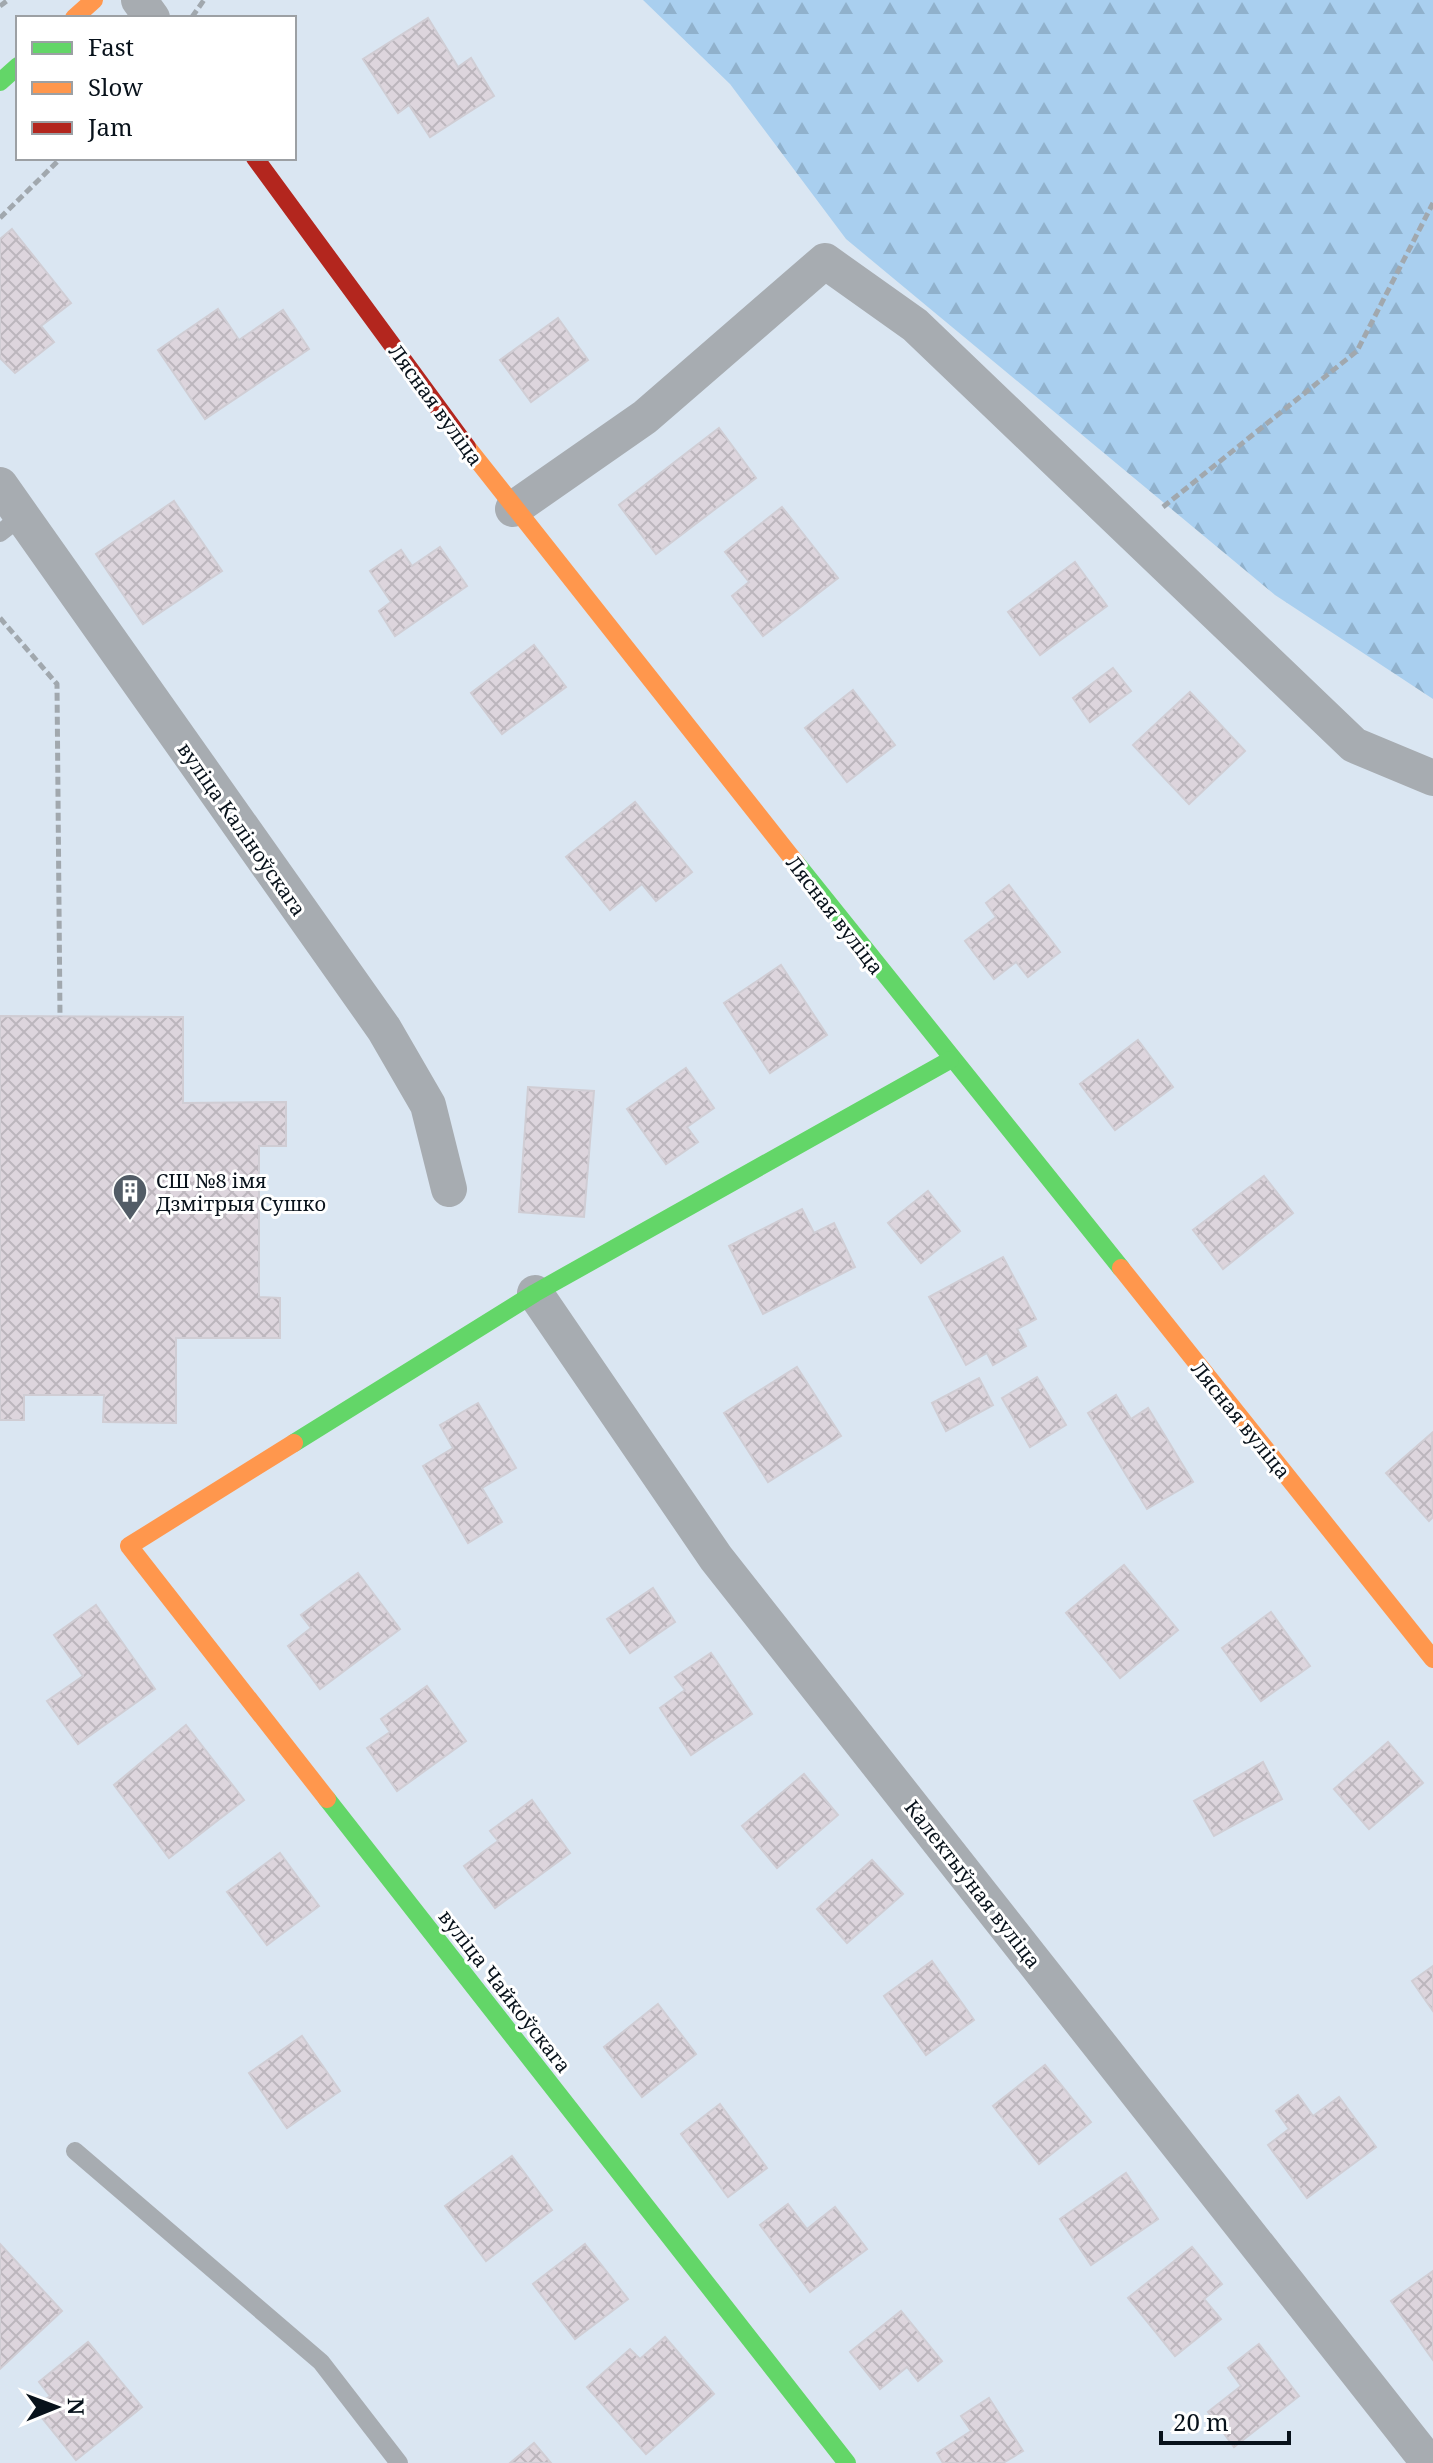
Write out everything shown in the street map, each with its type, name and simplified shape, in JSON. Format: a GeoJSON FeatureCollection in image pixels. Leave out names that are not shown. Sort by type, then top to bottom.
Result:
{"type":"FeatureCollection","features":[{"type":"Feature","properties":{"kind":"street"},"geometry":{"type":"LineString","coordinates":[[76,16],[94,0]]}},
{"type":"Feature","properties":{"kind":"street"},"geometry":{"type":"LineString","coordinates":[[0,82],[16,68]]}},
{"type":"Feature","properties":{"kind":"street","name":"Лясная вуліца"},"geometry":{"type":"LineString","coordinates":[[256,160],[513,509],[950,1060],[1433,1659]]}},
{"type":"Feature","properties":{"kind":"street"},"geometry":{"type":"LineString","coordinates":[[513,509],[645,417],[825,261],[915,325],[1354,745],[1433,778]]}},
{"type":"Feature","properties":{"kind":"street","name":"вуліца Каліноўскага"},"geometry":{"type":"LineString","coordinates":[[0,485],[11,525],[384,1029],[428,1105],[449,1189]]}},
{"type":"Feature","properties":{"kind":"street"},"geometry":{"type":"LineString","coordinates":[[535,1293],[950,1060]]}},
{"type":"Feature","properties":{"kind":"street","name":"вуліца Чайкоўскага"},"geometry":{"type":"LineString","coordinates":[[535,1293],[129,1546],[847,2463]]}},
{"type":"Feature","properties":{"kind":"street","name":"Калектыўная вуліца"},"geometry":{"type":"LineString","coordinates":[[535,1293],[716,1558],[1429,2463]]}},
{"type":"Feature","properties":{"kind":"lane"},"geometry":{"type":"LineString","coordinates":[[75,2151],[321,2362],[399,2463]]}},
{"type":"Feature","properties":{"kind":"path"},"geometry":{"type":"LineString","coordinates":[[0,6],[8,0]]}},
{"type":"Feature","properties":{"kind":"path"},"geometry":{"type":"LineString","coordinates":[[0,218],[59,160]]}},
{"type":"Feature","properties":{"kind":"path"},"geometry":{"type":"LineString","coordinates":[[1132,533],[1357,351],[1433,203]]}},
{"type":"Feature","properties":{"kind":"path"},"geometry":{"type":"LineString","coordinates":[[0,618],[57,684],[60,1017]]}},
{"type":"Feature","properties":{"kind":"green space"},"geometry":{"type":"Polygon","coordinates":[[[643,0],[1433,0],[1433,699],[1275,595],[846,239],[730,84],[643,0]]]}},
{"type":"Feature","properties":{"kind":"building"},"geometry":{"type":"Polygon","coordinates":[[[428,18],[458,67],[471,58],[494,96],[430,137],[409,105],[398,113],[363,59],[428,18]]]}},
{"type":"Feature","properties":{"kind":"building"},"geometry":{"type":"Polygon","coordinates":[[[12,229],[71,303],[41,326],[54,342],[15,373],[0,358],[0,239],[12,229]]]}},
{"type":"Feature","properties":{"kind":"building"},"geometry":{"type":"Polygon","coordinates":[[[218,309],[239,340],[283,310],[309,349],[205,419],[158,350],[218,309]]]}},
{"type":"Feature","properties":{"kind":"building"},"geometry":{"type":"Polygon","coordinates":[[[558,318],[588,360],[531,402],[500,360],[558,318]]]}},
{"type":"Feature","properties":{"kind":"building"},"geometry":{"type":"Polygon","coordinates":[[[719,428],[756,478],[656,554],[619,505],[719,428]]]}},
{"type":"Feature","properties":{"kind":"building"},"geometry":{"type":"Polygon","coordinates":[[[174,501],[222,571],[143,624],[96,554],[174,501]]]}},
{"type":"Feature","properties":{"kind":"building"},"geometry":{"type":"Polygon","coordinates":[[[782,507],[838,578],[763,636],[732,596],[749,582],[725,552],[782,507]]]}},
{"type":"Feature","properties":{"kind":"building"},"geometry":{"type":"Polygon","coordinates":[[[440,547],[467,586],[395,636],[379,611],[391,602],[370,571],[401,550],[412,566],[440,547]]]}},
{"type":"Feature","properties":{"kind":"building"},"geometry":{"type":"Polygon","coordinates":[[[1075,562],[1107,606],[1040,655],[1008,612],[1075,562]]]}},
{"type":"Feature","properties":{"kind":"building"},"geometry":{"type":"Polygon","coordinates":[[[534,645],[566,687],[502,734],[471,693],[534,645]]]}},
{"type":"Feature","properties":{"kind":"building"},"geometry":{"type":"Polygon","coordinates":[[[1113,668],[1131,691],[1090,722],[1073,698],[1113,668]]]}},
{"type":"Feature","properties":{"kind":"building"},"geometry":{"type":"Polygon","coordinates":[[[853,690],[895,745],[847,782],[805,728],[853,690]]]}},
{"type":"Feature","properties":{"kind":"building"},"geometry":{"type":"Polygon","coordinates":[[[1190,692],[1245,751],[1189,804],[1133,745],[1190,692]]]}},
{"type":"Feature","properties":{"kind":"building"},"geometry":{"type":"Polygon","coordinates":[[[635,802],[692,872],[656,901],[642,884],[610,910],[566,857],[635,802]]]}},
{"type":"Feature","properties":{"kind":"building"},"geometry":{"type":"Polygon","coordinates":[[[1009,885],[1060,952],[1028,977],[1016,962],[994,979],[965,941],[996,917],[986,903],[1009,885]]]}},
{"type":"Feature","properties":{"kind":"building"},"geometry":{"type":"Polygon","coordinates":[[[781,965],[827,1035],[770,1073],[724,1003],[781,965]]]}},
{"type":"Feature","properties":{"kind":"building","name":"СШ №8 імя Дзмітрыя Сушко"},"geometry":{"type":"Polygon","coordinates":[[[0,1016],[183,1017],[183,1103],[286,1102],[286,1146],[259,1146],[259,1297],[280,1298],[280,1338],[176,1338],[176,1423],[103,1422],[104,1395],[24,1395],[24,1420],[0,1420],[0,1016]]]}},
{"type":"Feature","properties":{"kind":"building"},"geometry":{"type":"Polygon","coordinates":[[[1138,1040],[1173,1087],[1115,1130],[1080,1084],[1138,1040]]]}},
{"type":"Feature","properties":{"kind":"building"},"geometry":{"type":"Polygon","coordinates":[[[686,1068],[714,1108],[687,1127],[698,1142],[666,1164],[627,1109],[686,1068]]]}},
{"type":"Feature","properties":{"kind":"building"},"geometry":{"type":"Polygon","coordinates":[[[528,1087],[594,1091],[584,1217],[519,1212],[528,1087]]]}},
{"type":"Feature","properties":{"kind":"building"},"geometry":{"type":"Polygon","coordinates":[[[1264,1176],[1293,1213],[1223,1269],[1193,1230],[1264,1176]]]}},
{"type":"Feature","properties":{"kind":"building"},"geometry":{"type":"Polygon","coordinates":[[[928,1191],[960,1231],[921,1263],[888,1223],[928,1191]]]}},
{"type":"Feature","properties":{"kind":"building"},"geometry":{"type":"Polygon","coordinates":[[[802,1209],[814,1233],[834,1223],[855,1267],[763,1314],[729,1246],[802,1209]]]}},
{"type":"Feature","properties":{"kind":"building"},"geometry":{"type":"Polygon","coordinates":[[[1003,1257],[1036,1319],[1017,1329],[1026,1346],[993,1365],[987,1353],[966,1365],[929,1297],[1003,1257]]]}},
{"type":"Feature","properties":{"kind":"building"},"geometry":{"type":"Polygon","coordinates":[[[797,1367],[841,1436],[768,1482],[724,1413],[797,1367]]]}},
{"type":"Feature","properties":{"kind":"building"},"geometry":{"type":"Polygon","coordinates":[[[1037,1377],[1066,1425],[1030,1447],[1002,1398],[1037,1377]]]}},
{"type":"Feature","properties":{"kind":"building"},"geometry":{"type":"Polygon","coordinates":[[[979,1378],[993,1405],[946,1431],[932,1403],[979,1378]]]}},
{"type":"Feature","properties":{"kind":"building"},"geometry":{"type":"Polygon","coordinates":[[[1116,1395],[1131,1419],[1148,1408],[1193,1482],[1147,1509],[1088,1413],[1116,1395]]]}},
{"type":"Feature","properties":{"kind":"building"},"geometry":{"type":"Polygon","coordinates":[[[478,1403],[516,1468],[482,1488],[502,1522],[468,1543],[423,1466],[453,1448],[440,1425],[478,1403]]]}},
{"type":"Feature","properties":{"kind":"building"},"geometry":{"type":"Polygon","coordinates":[[[1432,1433],[1433,1517],[1429,1521],[1386,1473],[1432,1433]]]}},
{"type":"Feature","properties":{"kind":"building"},"geometry":{"type":"Polygon","coordinates":[[[1124,1565],[1178,1630],[1120,1678],[1066,1613],[1124,1565]]]}},
{"type":"Feature","properties":{"kind":"building"},"geometry":{"type":"Polygon","coordinates":[[[358,1573],[400,1629],[320,1689],[288,1646],[311,1628],[301,1615],[358,1573]]]}},
{"type":"Feature","properties":{"kind":"building"},"geometry":{"type":"Polygon","coordinates":[[[653,1588],[675,1622],[630,1653],[607,1619],[653,1588]]]}},
{"type":"Feature","properties":{"kind":"building"},"geometry":{"type":"Polygon","coordinates":[[[96,1605],[155,1689],[78,1744],[47,1701],[83,1676],[54,1635],[96,1605]]]}},
{"type":"Feature","properties":{"kind":"building"},"geometry":{"type":"Polygon","coordinates":[[[1271,1612],[1310,1666],[1261,1701],[1222,1648],[1271,1612]]]}},
{"type":"Feature","properties":{"kind":"building"},"geometry":{"type":"Polygon","coordinates":[[[711,1653],[752,1714],[691,1755],[660,1708],[685,1690],[675,1677],[711,1653]]]}},
{"type":"Feature","properties":{"kind":"building"},"geometry":{"type":"Polygon","coordinates":[[[427,1686],[466,1741],[397,1791],[367,1748],[390,1732],[381,1719],[427,1686]]]}},
{"type":"Feature","properties":{"kind":"building"},"geometry":{"type":"Polygon","coordinates":[[[186,1725],[244,1800],[169,1858],[114,1785],[186,1725]]]}},
{"type":"Feature","properties":{"kind":"building"},"geometry":{"type":"Polygon","coordinates":[[[1388,1742],[1423,1783],[1369,1829],[1334,1789],[1388,1742]]]}},
{"type":"Feature","properties":{"kind":"building"},"geometry":{"type":"Polygon","coordinates":[[[1263,1762],[1282,1799],[1214,1836],[1194,1801],[1263,1762]]]}},
{"type":"Feature","properties":{"kind":"building"},"geometry":{"type":"Polygon","coordinates":[[[804,1774],[838,1815],[777,1868],[742,1826],[804,1774]]]}},
{"type":"Feature","properties":{"kind":"building"},"geometry":{"type":"Polygon","coordinates":[[[532,1800],[570,1853],[495,1908],[464,1866],[498,1841],[490,1831],[532,1800]]]}},
{"type":"Feature","properties":{"kind":"building"},"geometry":{"type":"Polygon","coordinates":[[[280,1853],[319,1906],[267,1945],[227,1892],[280,1853]]]}},
{"type":"Feature","properties":{"kind":"building"},"geometry":{"type":"Polygon","coordinates":[[[872,1860],[903,1894],[847,1943],[817,1909],[872,1860]]]}},
{"type":"Feature","properties":{"kind":"building"},"geometry":{"type":"Polygon","coordinates":[[[932,1961],[974,2020],[926,2055],[884,1996],[932,1961]]]}},
{"type":"Feature","properties":{"kind":"building"},"geometry":{"type":"Polygon","coordinates":[[[1433,1966],[1433,2011],[1412,1981],[1433,1966]]]}},
{"type":"Feature","properties":{"kind":"building"},"geometry":{"type":"Polygon","coordinates":[[[658,2004],[696,2054],[642,2097],[604,2047],[658,2004]]]}},
{"type":"Feature","properties":{"kind":"building"},"geometry":{"type":"Polygon","coordinates":[[[302,2036],[340,2091],[287,2128],[249,2073],[302,2036]]]}},
{"type":"Feature","properties":{"kind":"building"},"geometry":{"type":"Polygon","coordinates":[[[1045,2065],[1091,2122],[1039,2164],[993,2106],[1045,2065]]]}},
{"type":"Feature","properties":{"kind":"building"},"geometry":{"type":"Polygon","coordinates":[[[1298,2095],[1313,2116],[1339,2097],[1376,2147],[1307,2198],[1268,2145],[1289,2129],[1276,2111],[1298,2095]]]}},
{"type":"Feature","properties":{"kind":"building"},"geometry":{"type":"Polygon","coordinates":[[[720,2104],[767,2168],[728,2197],[681,2134],[720,2104]]]}},
{"type":"Feature","properties":{"kind":"building"},"geometry":{"type":"Polygon","coordinates":[[[512,2156],[552,2210],[486,2261],[445,2206],[512,2156]]]}},
{"type":"Feature","properties":{"kind":"building"},"geometry":{"type":"Polygon","coordinates":[[[1126,2173],[1158,2219],[1091,2265],[1060,2219],[1126,2173]]]}},
{"type":"Feature","properties":{"kind":"building"},"geometry":{"type":"Polygon","coordinates":[[[788,2204],[807,2229],[835,2207],[867,2249],[810,2292],[760,2225],[788,2204]]]}},
{"type":"Feature","properties":{"kind":"building"},"geometry":{"type":"Polygon","coordinates":[[[0,2244],[62,2311],[0,2369],[0,2244]]]}},
{"type":"Feature","properties":{"kind":"building"},"geometry":{"type":"Polygon","coordinates":[[[585,2244],[628,2299],[575,2339],[533,2284],[585,2244]]]}},
{"type":"Feature","properties":{"kind":"building"},"geometry":{"type":"Polygon","coordinates":[[[1192,2247],[1222,2284],[1204,2299],[1221,2319],[1175,2356],[1128,2298],[1192,2247]]]}},
{"type":"Feature","properties":{"kind":"building"},"geometry":{"type":"Polygon","coordinates":[[[1433,2271],[1433,2360],[1391,2301],[1433,2271]]]}},
{"type":"Feature","properties":{"kind":"building"},"geometry":{"type":"Polygon","coordinates":[[[901,2311],[942,2361],[918,2381],[907,2367],[880,2389],[850,2352],[901,2311]]]}},
{"type":"Feature","properties":{"kind":"building"},"geometry":{"type":"Polygon","coordinates":[[[665,2337],[714,2394],[646,2454],[587,2387],[630,2349],[640,2359],[665,2337]]]}},
{"type":"Feature","properties":{"kind":"building"},"geometry":{"type":"Polygon","coordinates":[[[88,2342],[142,2407],[76,2460],[34,2408],[50,2396],[39,2382],[88,2342]]]}},
{"type":"Feature","properties":{"kind":"building"},"geometry":{"type":"Polygon","coordinates":[[[1259,2344],[1299,2396],[1234,2447],[1208,2412],[1241,2386],[1228,2368],[1259,2344]]]}},
{"type":"Feature","properties":{"kind":"building"},"geometry":{"type":"Polygon","coordinates":[[[989,2398],[1023,2451],[1003,2463],[943,2463],[937,2453],[971,2431],[961,2416],[989,2398]]]}},
{"type":"Feature","properties":{"kind":"building"},"geometry":{"type":"Polygon","coordinates":[[[534,2443],[551,2463],[510,2463],[534,2443]]]}},
{"type":"Feature","properties":{"kind":"traffic: fast"},"geometry":{"type":"LineString","coordinates":[[0,82],[16,68]]}},
{"type":"Feature","properties":{"kind":"traffic: fast"},"geometry":{"type":"LineString","coordinates":[[796,863],[1121,1268]]}},
{"type":"Feature","properties":{"kind":"traffic: fast"},"geometry":{"type":"LineString","coordinates":[[294,1443],[535,1293],[950,1060]]}},
{"type":"Feature","properties":{"kind":"traffic: fast"},"geometry":{"type":"LineString","coordinates":[[327,1799],[847,2463]]}},
{"type":"Feature","properties":{"kind":"traffic: slow"},"geometry":{"type":"LineString","coordinates":[[76,16],[94,0]]}},
{"type":"Feature","properties":{"kind":"traffic: slow"},"geometry":{"type":"LineString","coordinates":[[467,447],[796,863]]}},
{"type":"Feature","properties":{"kind":"traffic: slow"},"geometry":{"type":"LineString","coordinates":[[1121,1268],[1433,1659]]}},
{"type":"Feature","properties":{"kind":"traffic: slow"},"geometry":{"type":"LineString","coordinates":[[294,1443],[129,1546],[327,1799]]}},
{"type":"Feature","properties":{"kind":"traffic: jam"},"geometry":{"type":"LineString","coordinates":[[256,160],[467,447]]}},
{"type":"Feature","properties":{"kind":"place","name":"СШ №8 імя Дзмітрыя Сушко"},"geometry":{"type":"Point","coordinates":[130,1222]}}]}
